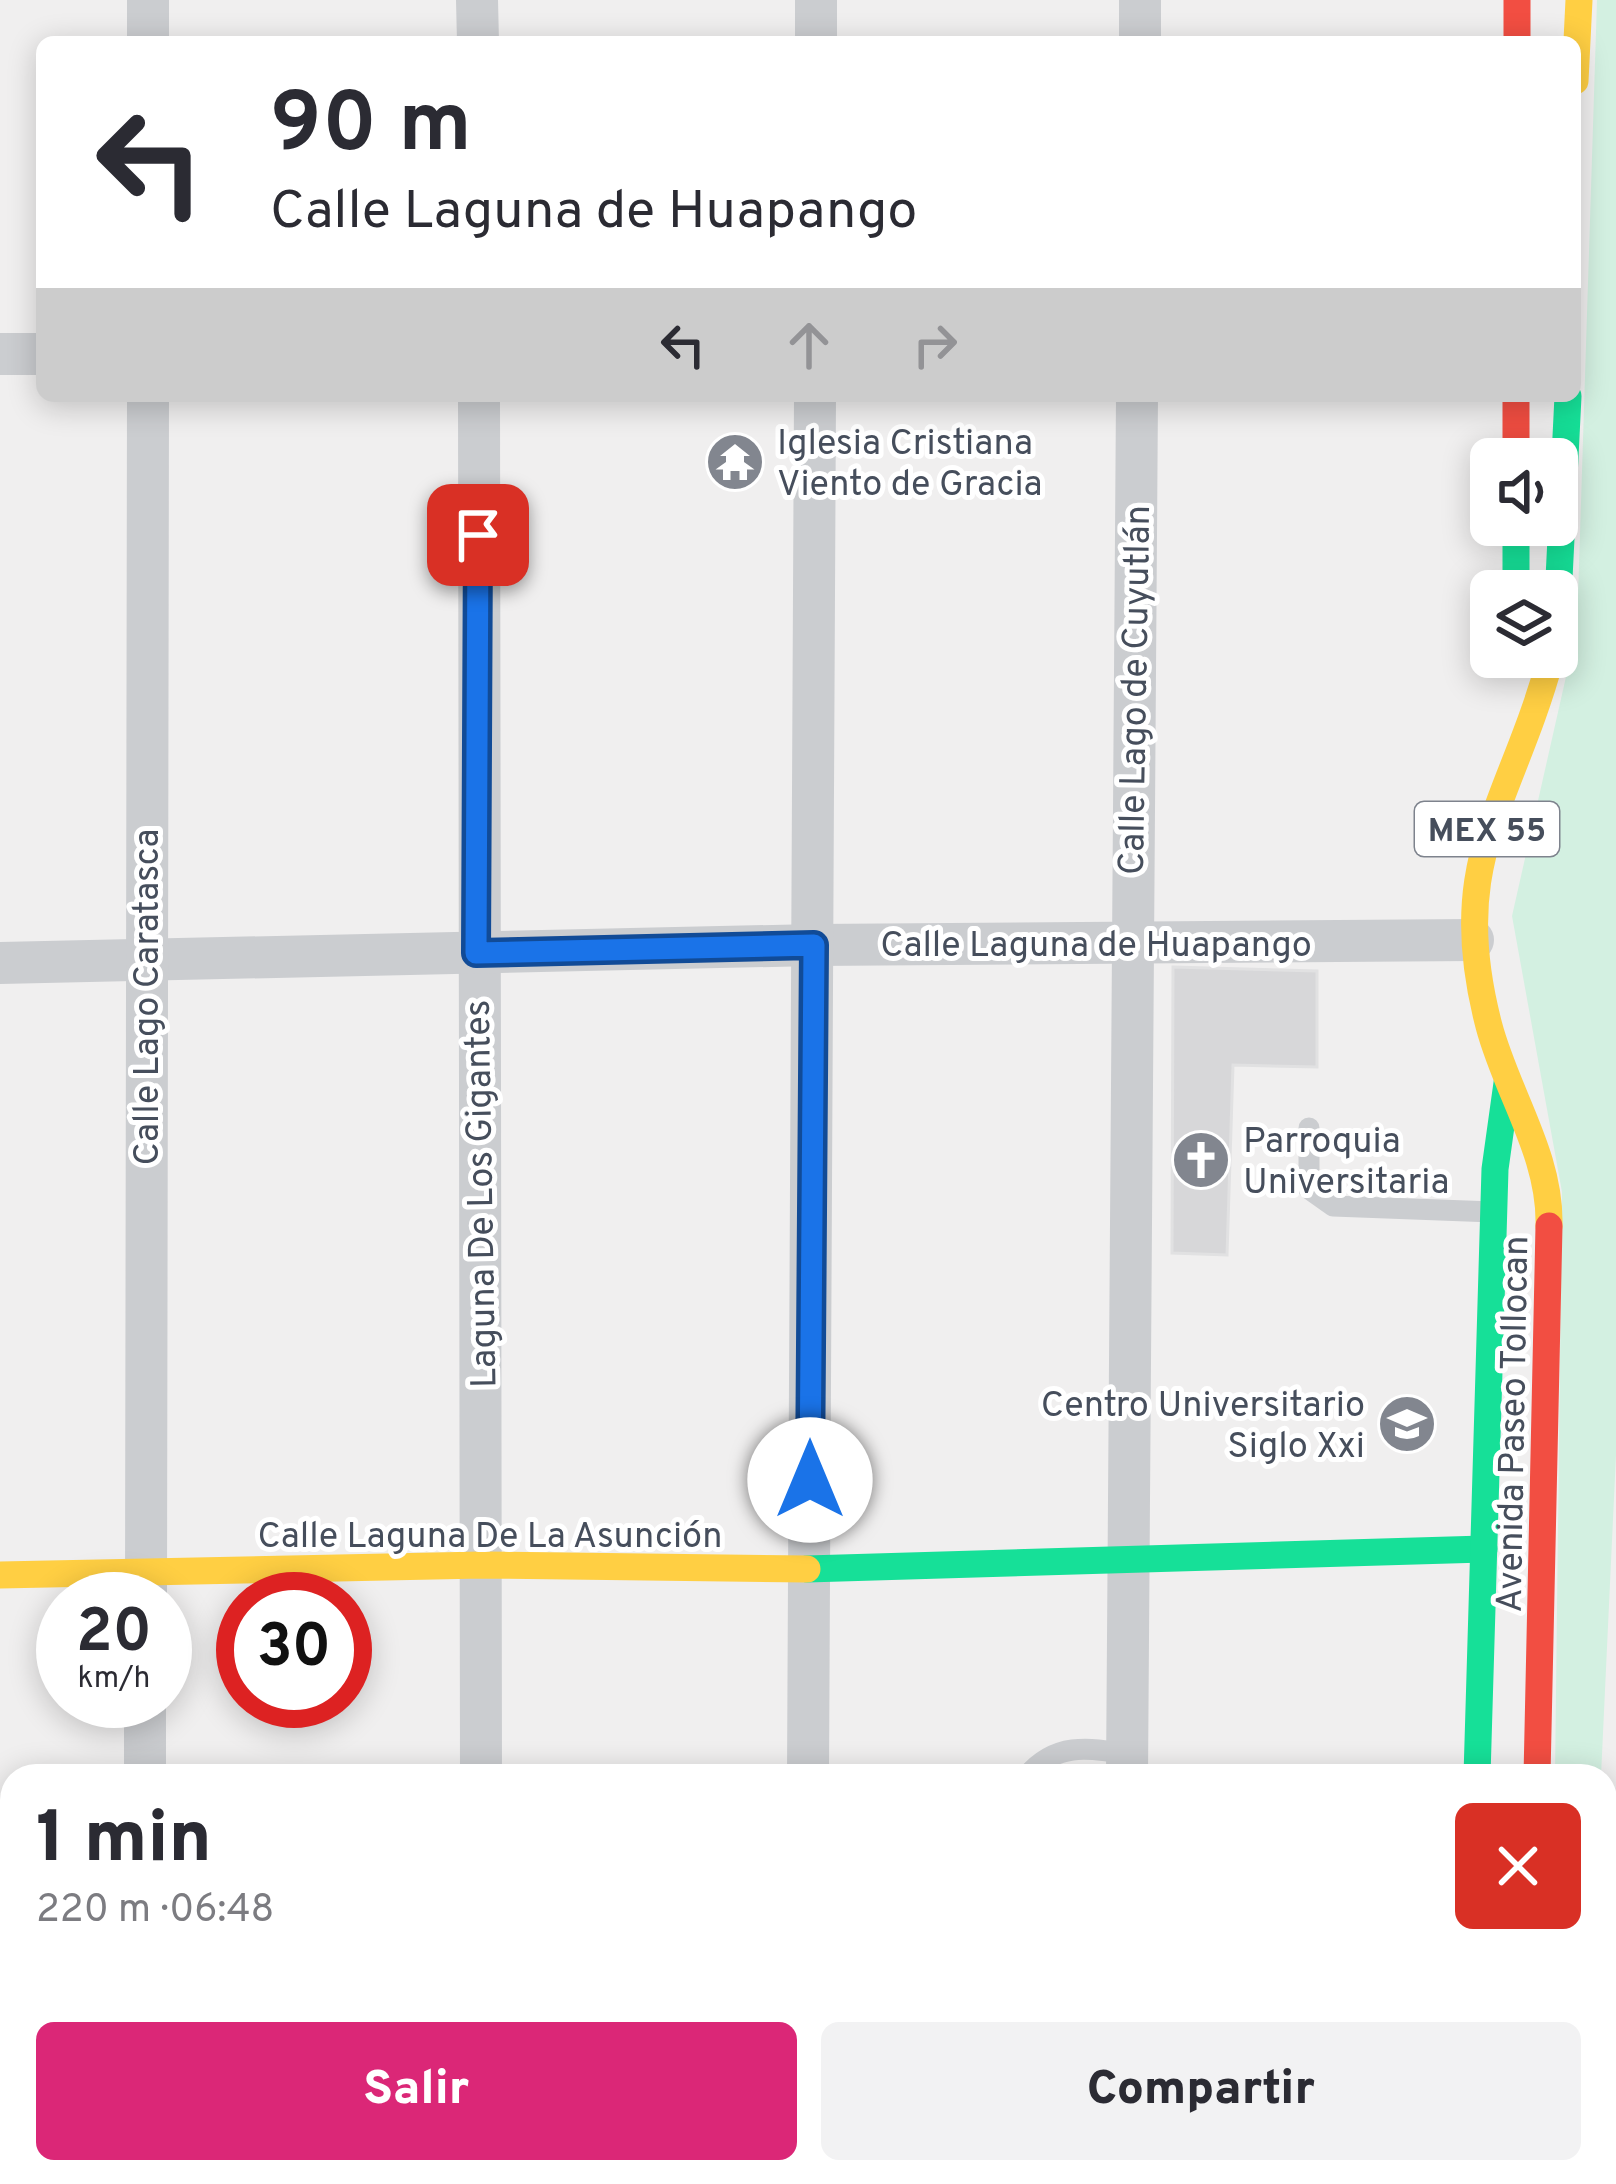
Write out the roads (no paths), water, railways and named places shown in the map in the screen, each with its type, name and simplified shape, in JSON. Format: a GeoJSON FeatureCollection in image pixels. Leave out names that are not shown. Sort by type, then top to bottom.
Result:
{"type":"FeatureCollection","features":[{"type":"Feature","properties":{"kind":"main road"},"geometry":{"type":"LineString","coordinates":[[1517,0],[1517,36]]}},
{"type":"Feature","properties":{"kind":"main road"},"geometry":{"type":"LineString","coordinates":[[1577,36],[1579,0]]}},
{"type":"Feature","properties":{"kind":"main road"},"geometry":{"type":"LineString","coordinates":[[1516,402],[1516,438]]}},
{"type":"Feature","properties":{"kind":"main road"},"geometry":{"type":"LineString","coordinates":[[1559,570],[1568,402]]}},
{"type":"Feature","properties":{"kind":"main road"},"geometry":{"type":"LineString","coordinates":[[1522,678],[1531,725]]}},
{"type":"Feature","properties":{"kind":"main road","name":"Avenida Paseo Tollocan"},"geometry":{"type":"LineString","coordinates":[[1537,1764],[1553,1235],[1542,1157],[1507,1083],[1473,940],[1480,851],[1545,678]]}},
{"type":"Feature","properties":{"kind":"main road","name":"Avenida Paseo Tollocan"},"geometry":{"type":"LineString","coordinates":[[1477,1764],[1493,1212],[1507,1083]]}},
{"type":"Feature","properties":{"kind":"main road","name":"Calle Laguna De La Asunción"},"geometry":{"type":"LineString","coordinates":[[192,1583],[482,1565],[809,1569],[1484,1549]]}},
{"type":"Feature","properties":{"kind":"main road","name":"Calle Laguna De La Asunción"},"geometry":{"type":"LineString","coordinates":[[0,1575],[36,1578]]}},
{"type":"Feature","properties":{"kind":"street"},"geometry":{"type":"LineString","coordinates":[[148,0],[148,36]]}},
{"type":"Feature","properties":{"kind":"street"},"geometry":{"type":"LineString","coordinates":[[478,0],[478,36]]}},
{"type":"Feature","properties":{"kind":"street"},"geometry":{"type":"LineString","coordinates":[[816,0],[816,36]]}},
{"type":"Feature","properties":{"kind":"street"},"geometry":{"type":"LineString","coordinates":[[1140,36],[1141,0]]}},
{"type":"Feature","properties":{"kind":"street"},"geometry":{"type":"LineString","coordinates":[[0,354],[36,354]]}},
{"type":"Feature","properties":{"kind":"street","name":"Calle Lago Caratasca"},"geometry":{"type":"LineString","coordinates":[[146,1572],[148,402]]}},
{"type":"Feature","properties":{"kind":"street","name":"Laguna De Los Gigantes"},"geometry":{"type":"LineString","coordinates":[[478,402],[481,1764]]}},
{"type":"Feature","properties":{"kind":"street"},"geometry":{"type":"LineString","coordinates":[[808,1764],[815,402]]}},
{"type":"Feature","properties":{"kind":"street","name":"Calle Lago de Cuyutlán"},"geometry":{"type":"LineString","coordinates":[[1127,1764],[1137,402]]}},
{"type":"Feature","properties":{"kind":"street","name":"Calle Laguna de Huapango"},"geometry":{"type":"LineString","coordinates":[[0,963],[814,945],[1473,940]]}},
{"type":"Feature","properties":{"kind":"street"},"geometry":{"type":"LineString","coordinates":[[145,1764],[146,1728]]}},
{"type":"Feature","properties":{"kind":"lane"},"geometry":{"type":"LineString","coordinates":[[1309,1128],[1310,1189],[1334,1206],[1493,1212]]}},
{"type":"Feature","properties":{"kind":"lane"},"geometry":{"type":"LineString","coordinates":[[1037,1764],[1062,1749],[1123,1764]]}},
{"type":"Feature","properties":{"kind":"place","name":"Iglesia Cristiana Viento de Gracia"},"geometry":{"type":"Point","coordinates":[735,462]}},
{"type":"Feature","properties":{"kind":"place","name":"Parroquia Universitaria"},"geometry":{"type":"Point","coordinates":[1201,1160]}},
{"type":"Feature","properties":{"kind":"place","name":"Centro Universitario Siglo Xxi"},"geometry":{"type":"Point","coordinates":[1407,1424]}}]}
